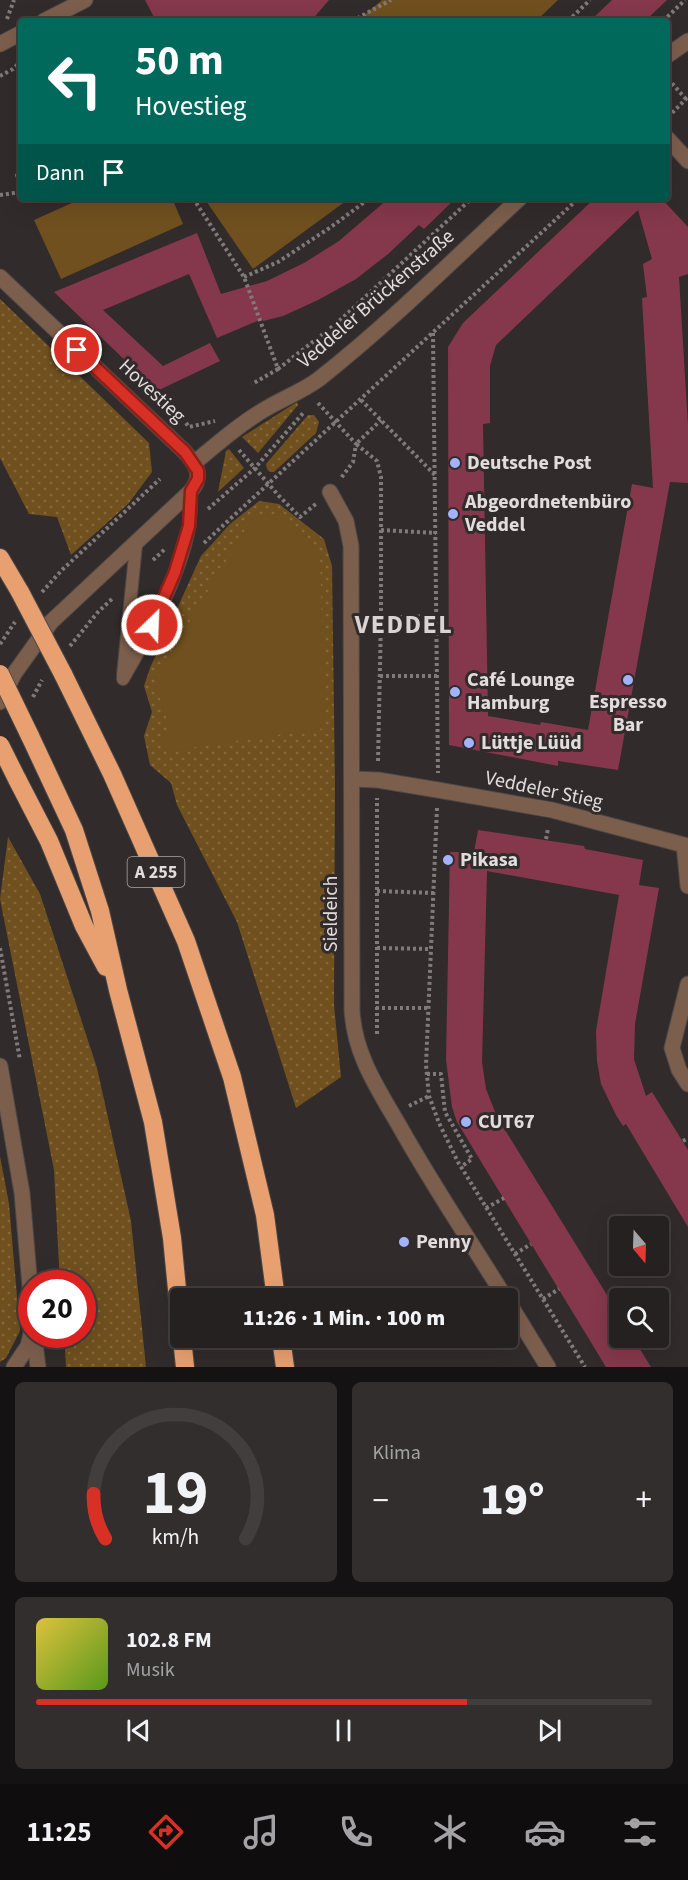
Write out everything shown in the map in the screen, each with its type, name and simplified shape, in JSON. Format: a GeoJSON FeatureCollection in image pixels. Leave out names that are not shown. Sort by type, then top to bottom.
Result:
{"type":"FeatureCollection","features":[{"type":"Feature","properties":{"kind":"highway","name":"A 255"},"geometry":{"type":"LineString","coordinates":[[0,558],[63,674],[112,774],[186,941],[232,1077],[265,1215],[275,1288]]}},
{"type":"Feature","properties":{"kind":"highway"},"geometry":{"type":"LineString","coordinates":[[0,674],[74,830],[100,911],[153,1122],[172,1238],[177,1288]]}},
{"type":"Feature","properties":{"kind":"highway"},"geometry":{"type":"LineString","coordinates":[[0,745],[49,841],[84,926],[118,990]]}},
{"type":"Feature","properties":{"kind":"highway"},"geometry":{"type":"LineString","coordinates":[[183,1348],[185,1367]]}},
{"type":"Feature","properties":{"kind":"highway"},"geometry":{"type":"LineString","coordinates":[[282,1348],[285,1367]]}},
{"type":"Feature","properties":{"kind":"street"},"geometry":{"type":"LineString","coordinates":[[50,18],[85,0]]}},
{"type":"Feature","properties":{"kind":"street"},"geometry":{"type":"LineString","coordinates":[[0,44],[18,35]]}},
{"type":"Feature","properties":{"kind":"street"},"geometry":{"type":"LineString","coordinates":[[670,54],[688,41]]}},
{"type":"Feature","properties":{"kind":"street"},"geometry":{"type":"LineString","coordinates":[[670,141],[688,161]]}},
{"type":"Feature","properties":{"kind":"street","name":"Veddeler Brückenstraße"},"geometry":{"type":"LineString","coordinates":[[194,463],[227,435],[266,408],[300,392],[318,380],[366,340],[517,201]]}},
{"type":"Feature","properties":{"kind":"street","name":"Hovestieg"},"geometry":{"type":"LineString","coordinates":[[0,277],[168,434],[194,463]]}},
{"type":"Feature","properties":{"kind":"street"},"geometry":{"type":"LineString","coordinates":[[0,702],[14,674],[51,622],[136,545],[191,491],[198,475],[194,463]]}},
{"type":"Feature","properties":{"kind":"street","name":"Sieldeich"},"geometry":{"type":"LineString","coordinates":[[330,492],[342,511],[350,534],[352,1010],[356,1042],[374,1081],[413,1150],[499,1288]]}},
{"type":"Feature","properties":{"kind":"street","name":"Veddeler Stieg"},"geometry":{"type":"LineString","coordinates":[[352,779],[378,780],[552,810],[684,845],[688,886]]}},
{"type":"Feature","properties":{"kind":"street"},"geometry":{"type":"LineString","coordinates":[[688,984],[672,1048],[679,1070],[688,1084]]}},
{"type":"Feature","properties":{"kind":"street"},"geometry":{"type":"LineString","coordinates":[[0,1066],[22,1193],[29,1270]]}},
{"type":"Feature","properties":{"kind":"street","name":"Sieldeich"},"geometry":{"type":"LineString","coordinates":[[518,1318],[548,1367]]}},
{"type":"Feature","properties":{"kind":"street"},"geometry":{"type":"LineString","coordinates":[[14,1367],[27,1348]]}},
{"type":"Feature","properties":{"kind":"street"},"geometry":{"type":"LineString","coordinates":[[36,1348],[38,1367]]}},
{"type":"Feature","properties":{"kind":"lane"},"geometry":{"type":"LineString","coordinates":[[136,545],[123,680],[144,642],[182,554],[189,526],[191,491]]}},
{"type":"Feature","properties":{"kind":"path"},"geometry":{"type":"LineString","coordinates":[[358,18],[391,0]]}},
{"type":"Feature","properties":{"kind":"path"},"geometry":{"type":"LineString","coordinates":[[571,18],[590,0]]}},
{"type":"Feature","properties":{"kind":"path"},"geometry":{"type":"LineString","coordinates":[[666,18],[686,0]]}},
{"type":"Feature","properties":{"kind":"path"},"geometry":{"type":"LineString","coordinates":[[0,76],[18,64]]}},
{"type":"Feature","properties":{"kind":"path"},"geometry":{"type":"LineString","coordinates":[[670,81],[687,98],[670,115]]}},
{"type":"Feature","properties":{"kind":"path"},"geometry":{"type":"LineString","coordinates":[[0,195],[18,192]]}},
{"type":"Feature","properties":{"kind":"path"},"geometry":{"type":"LineString","coordinates":[[195,201],[244,277],[278,369]]}},
{"type":"Feature","properties":{"kind":"path"},"geometry":{"type":"LineString","coordinates":[[244,277],[278,262],[366,201]]}},
{"type":"Feature","properties":{"kind":"path"},"geometry":{"type":"LineString","coordinates":[[252,384],[278,369],[337,323],[469,201]]}},
{"type":"Feature","properties":{"kind":"path"},"geometry":{"type":"LineString","coordinates":[[202,544],[576,201]]}},
{"type":"Feature","properties":{"kind":"path"},"geometry":{"type":"LineString","coordinates":[[434,333],[438,790],[427,1074],[429,1095],[439,1123],[460,1167],[585,1367]]}},
{"type":"Feature","properties":{"kind":"path"},"geometry":{"type":"LineString","coordinates":[[315,399],[356,444]]}},
{"type":"Feature","properties":{"kind":"path"},"geometry":{"type":"LineString","coordinates":[[361,400],[435,475]]}},
{"type":"Feature","properties":{"kind":"path"},"geometry":{"type":"LineString","coordinates":[[307,407],[255,468],[300,517],[330,492],[353,462],[356,444],[381,420]]}},
{"type":"Feature","properties":{"kind":"path"},"geometry":{"type":"LineString","coordinates":[[182,420],[189,426],[215,420],[227,435]]}},
{"type":"Feature","properties":{"kind":"path"},"geometry":{"type":"LineString","coordinates":[[62,570],[160,479]]}},
{"type":"Feature","properties":{"kind":"path"},"geometry":{"type":"LineString","coordinates":[[381,530],[436,533]]}},
{"type":"Feature","properties":{"kind":"path"},"geometry":{"type":"LineString","coordinates":[[351,619],[437,616]]}},
{"type":"Feature","properties":{"kind":"path"},"geometry":{"type":"LineString","coordinates":[[380,676],[438,676]]}},
{"type":"Feature","properties":{"kind":"path"},"geometry":{"type":"LineString","coordinates":[[377,891],[434,893]]}},
{"type":"Feature","properties":{"kind":"path"},"geometry":{"type":"LineString","coordinates":[[377,948],[431,949]]}},
{"type":"Feature","properties":{"kind":"path"},"geometry":{"type":"LineString","coordinates":[[376,1008],[429,1008]]}},
{"type":"Feature","properties":{"kind":"path"},"geometry":{"type":"LineString","coordinates":[[427,1074],[441,1074],[442,1095],[448,1119],[472,1159],[460,1167]]}},
{"type":"Feature","properties":{"kind":"path"},"geometry":{"type":"LineString","coordinates":[[439,1123],[448,1119]]}},
{"type":"Feature","properties":{"kind":"path"},"geometry":{"type":"LineString","coordinates":[[683,1141],[688,1138]]}},
{"type":"Feature","properties":{"kind":"path"},"geometry":{"type":"LineString","coordinates":[[486,1208],[504,1198]]}},
{"type":"Feature","properties":{"kind":"path"},"geometry":{"type":"LineString","coordinates":[[514,1254],[531,1244]]}},
{"type":"Feature","properties":{"kind":"path"},"geometry":{"type":"LineString","coordinates":[[543,1299],[559,1289]]}},
{"type":"Feature","properties":{"kind":"shaded area"},"geometry":{"type":"Polygon","coordinates":[[[382,0],[558,0],[539,18],[361,18],[382,0]]]}},
{"type":"Feature","properties":{"kind":"shaded area"},"geometry":{"type":"Polygon","coordinates":[[[76,201],[173,201],[183,224],[61,279],[34,220],[76,201]]]}},
{"type":"Feature","properties":{"kind":"shaded area"},"geometry":{"type":"Polygon","coordinates":[[[206,201],[346,201],[253,269],[206,201]]]}},
{"type":"Feature","properties":{"kind":"shaded area"},"geometry":{"type":"Polygon","coordinates":[[[0,299],[149,443],[152,472],[128,504],[71,555],[57,517],[29,514],[0,458],[0,299]]]}},
{"type":"Feature","properties":{"kind":"shaded area"},"geometry":{"type":"Polygon","coordinates":[[[297,402],[298,405],[258,453],[242,437],[297,402]]]}},
{"type":"Feature","properties":{"kind":"shaded area"},"geometry":{"type":"Polygon","coordinates":[[[308,415],[314,415],[319,422],[316,433],[274,472],[270,472],[266,464],[308,415]]]}},
{"type":"Feature","properties":{"kind":"shaded area"},"geometry":{"type":"Polygon","coordinates":[[[229,449],[244,468],[218,492],[226,451],[229,449]]]}},
{"type":"Feature","properties":{"kind":"shaded area"},"geometry":{"type":"Polygon","coordinates":[[[259,501],[279,504],[324,539],[332,566],[335,785],[334,1005],[341,1077],[296,1108],[237,922],[177,805],[171,783],[150,765],[144,736],[152,712],[144,686],[201,556],[230,524],[259,501]]]}},
{"type":"Feature","properties":{"kind":"shaded area"},"geometry":{"type":"Polygon","coordinates":[[[276,514],[305,534],[320,556],[325,728],[168,751],[162,746],[162,738],[174,731],[164,713],[155,679],[252,518],[276,514]]]}},
{"type":"Feature","properties":{"kind":"shaded area"},"geometry":{"type":"Polygon","coordinates":[[[8,837],[40,894],[97,1068],[131,1221],[146,1367],[66,1367],[65,1348],[96,1348],[96,1270],[59,1270],[54,1170],[0,899],[8,837]]]}},
{"type":"Feature","properties":{"kind":"shaded area"},"geometry":{"type":"Polygon","coordinates":[[[0,1156],[9,1204],[18,1308],[18,1335],[6,1358],[0,1362],[0,1156]]]}},
{"type":"Feature","properties":{"kind":"building"},"geometry":{"type":"Polygon","coordinates":[[[145,0],[329,0],[314,18],[154,18],[145,0]]]}},
{"type":"Feature","properties":{"kind":"building"},"geometry":{"type":"Polygon","coordinates":[[[612,0],[667,0],[648,18],[593,18],[612,0]]]}},
{"type":"Feature","properties":{"kind":"building"},"geometry":{"type":"Polygon","coordinates":[[[386,201],[453,201],[424,229],[419,225],[388,254],[356,279],[283,316],[263,321],[262,319],[217,338],[189,274],[103,310],[163,366],[210,343],[220,361],[157,391],[54,292],[197,233],[221,294],[267,281],[304,263],[339,241],[386,201]]]}},
{"type":"Feature","properties":{"kind":"building"},"geometry":{"type":"Polygon","coordinates":[[[592,201],[664,201],[688,227],[688,274],[679,277],[688,426],[688,483],[670,482],[618,770],[558,761],[558,766],[449,745],[448,347],[463,323],[592,201]],[[638,210],[496,345],[490,366],[490,423],[483,424],[488,716],[588,730],[632,484],[653,488],[642,298],[647,297],[643,264],[652,259],[638,210]]]}},
{"type":"Feature","properties":{"kind":"building"},"geometry":{"type":"Polygon","coordinates":[[[478,830],[584,846],[585,849],[643,860],[639,885],[659,888],[635,1024],[634,1059],[646,1096],[652,1092],[688,1150],[688,1227],[626,1124],[623,1126],[616,1115],[601,1084],[597,1061],[596,1031],[619,895],[487,871],[482,1062],[486,1089],[497,1117],[609,1298],[609,1348],[639,1348],[651,1367],[606,1367],[457,1122],[452,1107],[446,1060],[450,852],[474,852],[478,830]]]}},
{"type":"Feature","properties":{"kind":"place","name":"Deutsche Post"},"geometry":{"type":"Point","coordinates":[455,463]}},
{"type":"Feature","properties":{"kind":"place","name":"Abgeordnetenbüro Veddel"},"geometry":{"type":"Point","coordinates":[453,514]}},
{"type":"Feature","properties":{"kind":"place","name":"Espresso Bar"},"geometry":{"type":"Point","coordinates":[628,680]}},
{"type":"Feature","properties":{"kind":"place","name":"Café Lounge Hamburg"},"geometry":{"type":"Point","coordinates":[455,692]}},
{"type":"Feature","properties":{"kind":"place","name":"Lüttje Lüüd"},"geometry":{"type":"Point","coordinates":[469,743]}},
{"type":"Feature","properties":{"kind":"place","name":"Pikasa"},"geometry":{"type":"Point","coordinates":[448,860]}},
{"type":"Feature","properties":{"kind":"place","name":"CUT67"},"geometry":{"type":"Point","coordinates":[466,1122]}},
{"type":"Feature","properties":{"kind":"place","name":"Penny"},"geometry":{"type":"Point","coordinates":[404,1242]}},
{"type":"Feature","properties":{"kind":"district","name":"VEDDEL"},"geometry":{"type":"Point","coordinates":[404,624]}},
{"type":"Feature","properties":{"kind":"route"},"geometry":{"type":"LineString","coordinates":[[77,350],[168,434],[185,452],[198,471],[198,479],[191,491],[189,526],[182,554],[152,625]]}}]}
